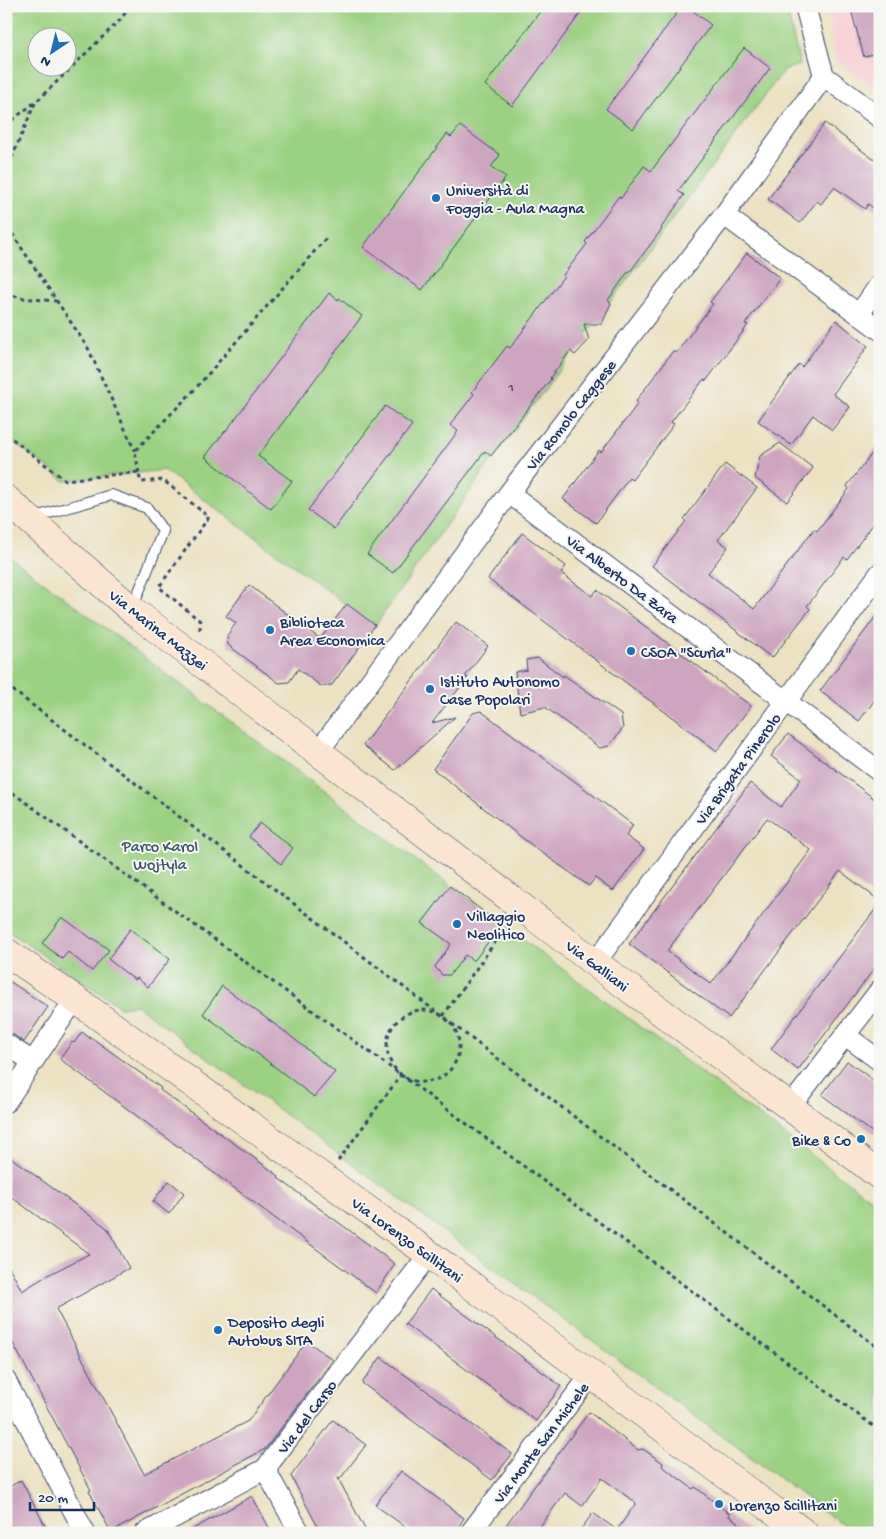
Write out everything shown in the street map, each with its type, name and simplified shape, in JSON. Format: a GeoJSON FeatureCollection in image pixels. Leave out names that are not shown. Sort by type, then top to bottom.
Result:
{"type":"FeatureCollection","features":[{"type":"Feature","properties":{"kind":"street"},"geometry":{"type":"LineString","coordinates":[[805,6],[824,76],[880,118]]}},
{"type":"Feature","properties":{"kind":"street","name":"Via Romolo Caggese"},"geometry":{"type":"LineString","coordinates":[[318,752],[509,493],[724,215],[824,76]]}},
{"type":"Feature","properties":{"kind":"street"},"geometry":{"type":"LineString","coordinates":[[724,215],[880,330]]}},
{"type":"Feature","properties":{"kind":"street"},"geometry":{"type":"LineString","coordinates":[[859,314],[880,284]]}},
{"type":"Feature","properties":{"kind":"street","name":"Via Alberto Da Zara"},"geometry":{"type":"LineString","coordinates":[[509,493],[880,772]]}},
{"type":"Feature","properties":{"kind":"street","name":"Via Marina Mazzei"},"geometry":{"type":"LineString","coordinates":[[6,499],[132,610],[318,752]]}},
{"type":"Feature","properties":{"kind":"street","name":"Via Brigata Pinerolo"},"geometry":{"type":"LineString","coordinates":[[595,963],[880,573]]}},
{"type":"Feature","properties":{"kind":"street","name":"Via Galliani"},"geometry":{"type":"LineString","coordinates":[[318,752],[595,963],[880,1176]]}},
{"type":"Feature","properties":{"kind":"street","name":"Via Lorenzo Scillitani"},"geometry":{"type":"LineString","coordinates":[[6,952],[75,999],[429,1254],[804,1533]]}},
{"type":"Feature","properties":{"kind":"street"},"geometry":{"type":"LineString","coordinates":[[790,1107],[880,990]]}},
{"type":"Feature","properties":{"kind":"street"},"geometry":{"type":"LineString","coordinates":[[6,1102],[75,999]]}},
{"type":"Feature","properties":{"kind":"street"},"geometry":{"type":"LineString","coordinates":[[845,1035],[880,1061]]}},
{"type":"Feature","properties":{"kind":"street"},"geometry":{"type":"LineString","coordinates":[[6,1044],[33,1062]]}},
{"type":"Feature","properties":{"kind":"street","name":"Via del Carso"},"geometry":{"type":"LineString","coordinates":[[145,1533],[265,1469],[429,1254]]}},
{"type":"Feature","properties":{"kind":"street","name":"Via Monte San Michele"},"geometry":{"type":"LineString","coordinates":[[470,1533],[591,1375]]}},
{"type":"Feature","properties":{"kind":"street"},"geometry":{"type":"LineString","coordinates":[[6,1381],[85,1533]]}},
{"type":"Feature","properties":{"kind":"street"},"geometry":{"type":"LineString","coordinates":[[265,1469],[300,1533]]}},
{"type":"Feature","properties":{"kind":"lane"},"geometry":{"type":"LineString","coordinates":[[28,519],[111,495],[147,508],[163,531],[132,610]]}},
{"type":"Feature","properties":{"kind":"path"},"geometry":{"type":"LineString","coordinates":[[6,124],[35,103],[121,19],[130,6]]}},
{"type":"Feature","properties":{"kind":"path"},"geometry":{"type":"LineString","coordinates":[[35,103],[10,162],[10,232],[88,348],[135,451],[147,508]]}},
{"type":"Feature","properties":{"kind":"path"},"geometry":{"type":"LineString","coordinates":[[135,451],[196,388],[327,237]]}},
{"type":"Feature","properties":{"kind":"path"},"geometry":{"type":"LineString","coordinates":[[6,293],[21,298],[56,301]]}},
{"type":"Feature","properties":{"kind":"path"},"geometry":{"type":"LineString","coordinates":[[6,434],[65,480],[138,472],[141,482]]}},
{"type":"Feature","properties":{"kind":"path"},"geometry":{"type":"LineString","coordinates":[[141,482],[163,480],[209,517],[159,587],[200,621],[199,638]]}},
{"type":"Feature","properties":{"kind":"path"},"geometry":{"type":"LineString","coordinates":[[6,685],[880,1349]]}},
{"type":"Feature","properties":{"kind":"path"},"geometry":{"type":"LineString","coordinates":[[6,788],[401,1075],[880,1432]]}},
{"type":"Feature","properties":{"kind":"path"},"geometry":{"type":"LineString","coordinates":[[443,1016],[521,907]]}},
{"type":"Feature","properties":{"kind":"path"},"geometry":{"type":"LineString","coordinates":[[427,1010],[443,1016],[451,1023],[457,1033],[459,1051],[454,1065],[444,1076],[431,1082],[410,1080],[401,1075],[395,1069],[388,1054],[388,1037],[391,1029],[396,1022],[410,1012],[427,1010]]}},
{"type":"Feature","properties":{"kind":"path"},"geometry":{"type":"LineString","coordinates":[[318,1174],[340,1159],[401,1075]]}},
{"type":"Feature","properties":{"kind":"shaded area"},"geometry":{"type":"Polygon","coordinates":[[[826,6],[880,6],[880,92],[835,60],[826,6]]]}},
{"type":"Feature","properties":{"kind":"green space"},"geometry":{"type":"Polygon","coordinates":[[[6,6],[786,6],[800,65],[784,70],[492,460],[375,626],[164,470],[65,481],[6,436],[6,6]]]}},
{"type":"Feature","properties":{"kind":"green space","name":"Parco Karol Wojtyla"},"geometry":{"type":"Polygon","coordinates":[[[6,554],[880,1206],[880,1533],[854,1533],[136,1005],[120,1007],[6,930],[6,554]]]}},
{"type":"Feature","properties":{"kind":"building"},"geometry":{"type":"Polygon","coordinates":[[[544,6],[586,6],[512,106],[485,85],[544,6]]]}},
{"type":"Feature","properties":{"kind":"building"},"geometry":{"type":"Polygon","coordinates":[[[682,6],[687,6],[711,25],[633,129],[606,109],[682,6]]]}},
{"type":"Feature","properties":{"kind":"building"},"geometry":{"type":"Polygon","coordinates":[[[850,6],[880,6],[880,52],[864,57],[850,6]]]}},
{"type":"Feature","properties":{"kind":"building"},"geometry":{"type":"Polygon","coordinates":[[[744,48],[770,68],[678,191],[684,195],[662,229],[608,300],[611,303],[602,324],[584,324],[589,340],[575,355],[570,351],[551,379],[491,456],[485,451],[393,573],[367,554],[458,431],[450,425],[474,394],[472,392],[507,346],[510,348],[564,276],[587,244],[585,242],[619,196],[621,198],[644,166],[651,171],[744,48]]]}},
{"type":"Feature","properties":{"kind":"building"},"geometry":{"type":"Polygon","coordinates":[[[825,123],[880,164],[880,213],[868,204],[865,209],[834,187],[821,204],[817,201],[800,223],[768,199],[825,123]]]}},
{"type":"Feature","properties":{"kind":"building"},"geometry":{"type":"Polygon","coordinates":[[[460,126],[500,155],[491,167],[506,177],[422,290],[363,247],[447,134],[451,137],[460,126]]]}},
{"type":"Feature","properties":{"kind":"building"},"geometry":{"type":"Polygon","coordinates":[[[747,253],[780,278],[745,324],[748,325],[706,381],[704,379],[671,422],[674,424],[632,480],[629,478],[596,523],[563,499],[599,450],[601,452],[633,410],[638,403],[636,401],[673,351],[676,353],[713,304],[710,302],[747,253]]]}},
{"type":"Feature","properties":{"kind":"building"},"geometry":{"type":"Polygon","coordinates":[[[329,293],[338,300],[339,298],[362,316],[258,456],[292,481],[271,509],[205,457],[329,293]]]}},
{"type":"Feature","properties":{"kind":"building"},"geometry":{"type":"Polygon","coordinates":[[[836,320],[868,346],[833,394],[850,407],[832,430],[813,415],[791,445],[758,421],[799,364],[802,367],[836,320]]]}},
{"type":"Feature","properties":{"kind":"building"},"geometry":{"type":"Polygon","coordinates":[[[385,406],[412,425],[334,529],[308,510],[385,406]]]}},
{"type":"Feature","properties":{"kind":"building"},"geometry":{"type":"Polygon","coordinates":[[[780,443],[813,468],[787,502],[755,478],[760,456],[780,443]]]}},
{"type":"Feature","properties":{"kind":"building"},"geometry":{"type":"Polygon","coordinates":[[[880,443],[880,515],[847,559],[844,557],[807,606],[810,609],[772,658],[652,566],[725,464],[757,488],[718,540],[728,547],[708,573],[754,609],[814,529],[817,531],[849,489],[847,486],[880,443]]]}},
{"type":"Feature","properties":{"kind":"building","name":"CSOA \"Scurìa\""},"geometry":{"type":"Polygon","coordinates":[[[522,533],[566,566],[561,573],[592,596],[597,590],[751,706],[717,751],[488,579],[522,533]]]}},
{"type":"Feature","properties":{"kind":"building","name":"Biblioteca Area Economica"},"geometry":{"type":"Polygon","coordinates":[[[249,585],[320,639],[347,604],[375,625],[332,685],[321,686],[298,669],[289,682],[279,683],[228,645],[227,636],[236,623],[226,616],[249,585]]]}},
{"type":"Feature","properties":{"kind":"building"},"geometry":{"type":"Polygon","coordinates":[[[880,611],[880,693],[859,721],[820,691],[880,611]]]}},
{"type":"Feature","properties":{"kind":"building","name":"Istituto Autonomo Case Popolari"},"geometry":{"type":"Polygon","coordinates":[[[456,622],[488,646],[464,678],[468,677],[432,723],[455,717],[395,770],[363,745],[456,622]]]}},
{"type":"Feature","properties":{"kind":"building"},"geometry":{"type":"Polygon","coordinates":[[[538,658],[563,677],[564,675],[621,715],[623,728],[609,746],[600,748],[545,707],[520,713],[515,672],[527,670],[526,660],[538,658]]]}},
{"type":"Feature","properties":{"kind":"building"},"geometry":{"type":"Polygon","coordinates":[[[481,711],[633,825],[626,836],[644,849],[613,891],[595,878],[589,886],[534,847],[433,769],[473,713],[481,711]]]}},
{"type":"Feature","properties":{"kind":"building"},"geometry":{"type":"Polygon","coordinates":[[[788,734],[880,803],[880,901],[840,871],[729,1018],[629,944],[750,783],[781,807],[801,779],[771,756],[788,734]],[[767,818],[667,951],[711,984],[811,850],[767,818]]]}},
{"type":"Feature","properties":{"kind":"building"},"geometry":{"type":"Polygon","coordinates":[[[260,823],[293,848],[281,864],[249,837],[260,823]]]}},
{"type":"Feature","properties":{"kind":"building"},"geometry":{"type":"Polygon","coordinates":[[[450,886],[501,925],[474,961],[465,955],[450,975],[442,975],[435,967],[451,944],[422,923],[450,886]]]}},
{"type":"Feature","properties":{"kind":"building"},"geometry":{"type":"Polygon","coordinates":[[[880,903],[880,961],[798,1070],[771,1049],[880,903]]]}},
{"type":"Feature","properties":{"kind":"building"},"geometry":{"type":"Polygon","coordinates":[[[62,917],[109,950],[92,971],[68,952],[62,959],[42,943],[62,917]]]}},
{"type":"Feature","properties":{"kind":"building"},"geometry":{"type":"Polygon","coordinates":[[[130,929],[170,959],[148,987],[137,978],[135,980],[108,959],[130,929]]]}},
{"type":"Feature","properties":{"kind":"building"},"geometry":{"type":"Polygon","coordinates":[[[6,979],[48,1007],[24,1042],[13,1034],[6,1032],[6,979]]]}},
{"type":"Feature","properties":{"kind":"building"},"geometry":{"type":"Polygon","coordinates":[[[222,986],[288,1034],[335,1072],[314,1097],[203,1014],[222,986]]]}},
{"type":"Feature","properties":{"kind":"building"},"geometry":{"type":"Polygon","coordinates":[[[82,1032],[161,1088],[160,1090],[279,1176],[278,1178],[395,1264],[376,1293],[60,1059],[82,1032]]]}},
{"type":"Feature","properties":{"kind":"building"},"geometry":{"type":"Polygon","coordinates":[[[847,1061],[880,1085],[880,1138],[822,1095],[847,1061]]]}},
{"type":"Feature","properties":{"kind":"building"},"geometry":{"type":"Polygon","coordinates":[[[6,1154],[107,1228],[129,1268],[56,1309],[144,1474],[248,1421],[307,1341],[333,1360],[265,1449],[111,1532],[89,1491],[91,1490],[6,1330],[6,1261],[22,1291],[89,1254],[6,1193],[6,1154]]]}},
{"type":"Feature","properties":{"kind":"building"},"geometry":{"type":"Polygon","coordinates":[[[169,1181],[184,1193],[169,1214],[153,1201],[169,1181]]]}},
{"type":"Feature","properties":{"kind":"building"},"geometry":{"type":"Polygon","coordinates":[[[431,1289],[561,1386],[536,1421],[405,1324],[431,1289]]]}},
{"type":"Feature","properties":{"kind":"building"},"geometry":{"type":"Polygon","coordinates":[[[381,1357],[512,1454],[492,1480],[362,1383],[381,1357]]]}},
{"type":"Feature","properties":{"kind":"building"},"geometry":{"type":"Polygon","coordinates":[[[589,1412],[638,1450],[643,1449],[663,1463],[662,1466],[693,1489],[695,1487],[752,1533],[578,1533],[593,1513],[617,1530],[636,1503],[602,1478],[582,1506],[565,1493],[535,1533],[500,1533],[589,1412]]]}},
{"type":"Feature","properties":{"kind":"building"},"geometry":{"type":"Polygon","coordinates":[[[333,1420],[366,1445],[340,1479],[338,1478],[367,1533],[321,1533],[291,1476],[333,1420]]]}},
{"type":"Feature","properties":{"kind":"building"},"geometry":{"type":"Polygon","coordinates":[[[401,1471],[464,1518],[454,1533],[414,1533],[375,1505],[401,1471]]]}},
{"type":"Feature","properties":{"kind":"building"},"geometry":{"type":"Polygon","coordinates":[[[21,1480],[49,1533],[6,1533],[6,1489],[21,1480]]]}},
{"type":"Feature","properties":{"kind":"building"},"geometry":{"type":"Polygon","coordinates":[[[252,1496],[272,1533],[186,1533],[252,1496]]]}},
{"type":"Feature","properties":{"kind":"place","name":"Università di Foggia - Aula Magna"},"geometry":{"type":"Point","coordinates":[436,198]}},
{"type":"Feature","properties":{"kind":"place","name":"Biblioteca Area Economica"},"geometry":{"type":"Point","coordinates":[270,630]}},
{"type":"Feature","properties":{"kind":"place","name":"CSOA \"Scurìa\""},"geometry":{"type":"Point","coordinates":[631,651]}},
{"type":"Feature","properties":{"kind":"place","name":"Istituto Autonomo Case Popolari"},"geometry":{"type":"Point","coordinates":[430,689]}},
{"type":"Feature","properties":{"kind":"place","name":"Villaggio Neolitico"},"geometry":{"type":"Point","coordinates":[457,924]}},
{"type":"Feature","properties":{"kind":"place","name":"Bike & Co"},"geometry":{"type":"Point","coordinates":[861,1139]}},
{"type":"Feature","properties":{"kind":"place","name":"Deposito degli Autobus SITA"},"geometry":{"type":"Point","coordinates":[218,1330]}},
{"type":"Feature","properties":{"kind":"place","name":"Lorenzo Scillitani"},"geometry":{"type":"Point","coordinates":[719,1504]}}]}
